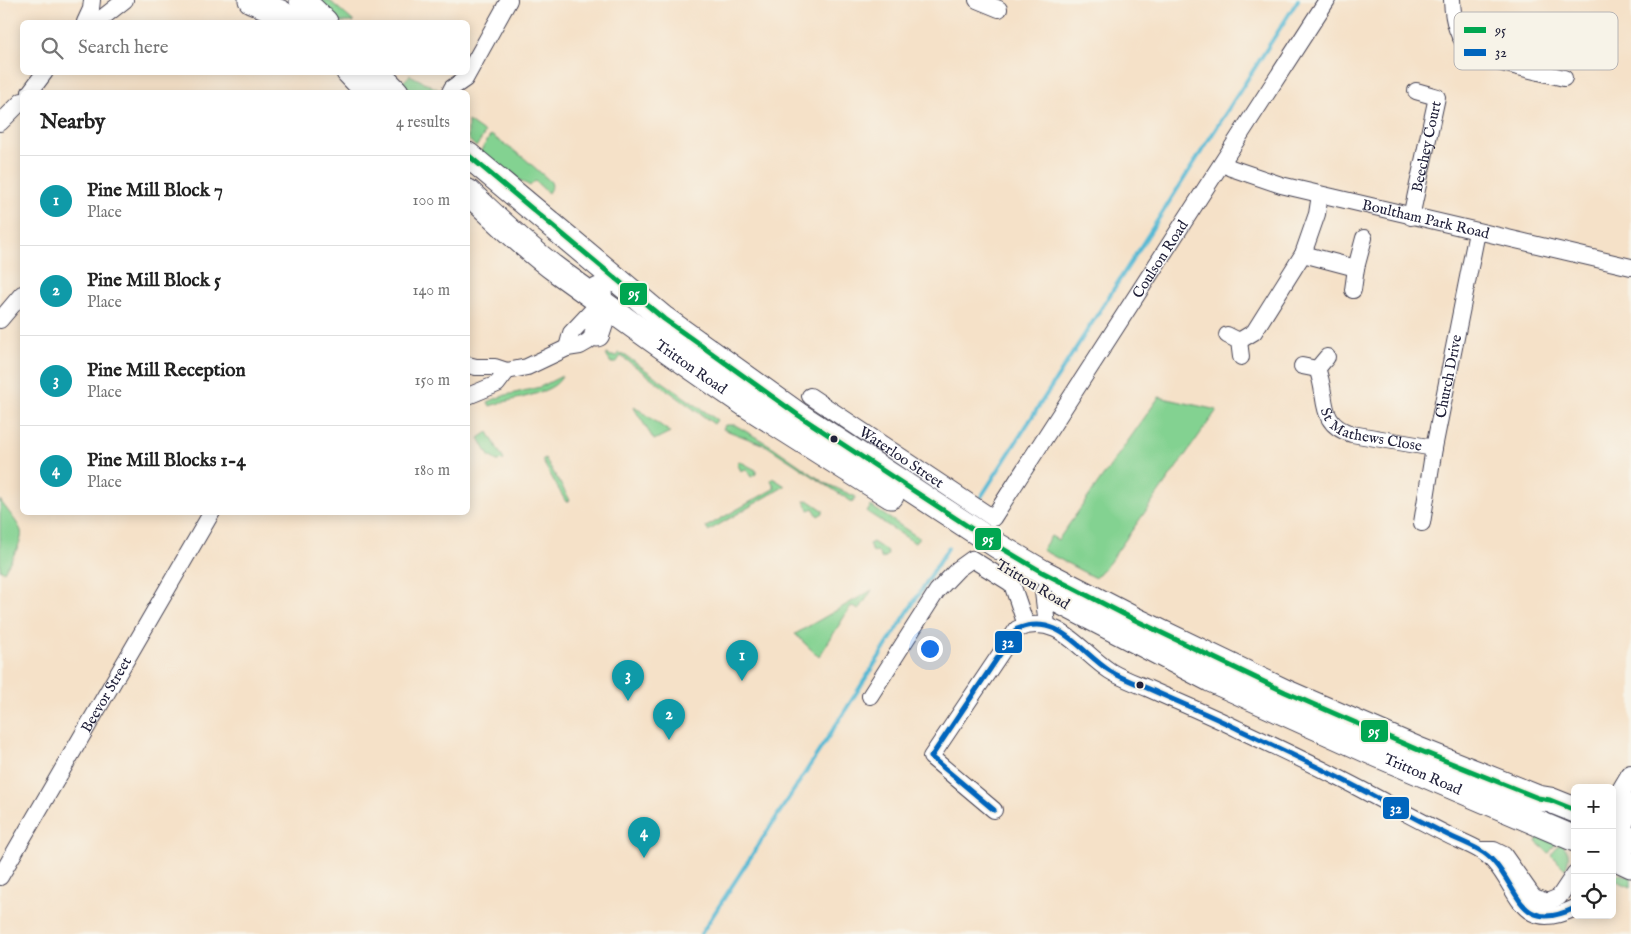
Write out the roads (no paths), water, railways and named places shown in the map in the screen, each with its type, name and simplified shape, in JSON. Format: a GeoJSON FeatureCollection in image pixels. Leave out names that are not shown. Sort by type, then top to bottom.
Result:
{"type":"FeatureCollection","features":[{"type":"Feature","properties":{"kind":"main road"},"geometry":{"type":"LineString","coordinates":[[251,0],[281,13],[290,20]]}},
{"type":"Feature","properties":{"kind":"main road"},"geometry":{"type":"LineString","coordinates":[[302,0],[323,20]]}},
{"type":"Feature","properties":{"kind":"main road"},"geometry":{"type":"LineString","coordinates":[[352,75],[366,90]]}},
{"type":"Feature","properties":{"kind":"main road"},"geometry":{"type":"LineString","coordinates":[[379,75],[394,90]]}},
{"type":"Feature","properties":{"kind":"main road","name":"Tritton Road"},"geometry":{"type":"LineString","coordinates":[[470,157],[664,319],[798,415],[998,546],[1042,572],[1135,620],[1285,692],[1416,749],[1538,798],[1550,800],[1571,808]]}},
{"type":"Feature","properties":{"kind":"main road"},"geometry":{"type":"LineString","coordinates":[[508,189],[525,214],[595,279],[610,308],[601,322],[597,334]]}},
{"type":"Feature","properties":{"kind":"main road","name":"Tritton Road"},"geometry":{"type":"LineString","coordinates":[[470,194],[559,272],[640,331],[749,406],[1043,592],[1210,679],[1366,750],[1571,837]]}},
{"type":"Feature","properties":{"kind":"main road"},"geometry":{"type":"LineString","coordinates":[[1616,842],[1631,865]]}},
{"type":"Feature","properties":{"kind":"street"},"geometry":{"type":"LineString","coordinates":[[87,20],[92,0]]}},
{"type":"Feature","properties":{"kind":"street"},"geometry":{"type":"LineString","coordinates":[[100,20],[125,0]]}},
{"type":"Feature","properties":{"kind":"street"},"geometry":{"type":"LineString","coordinates":[[451,90],[452,88],[465,86],[509,0]]}},
{"type":"Feature","properties":{"kind":"street"},"geometry":{"type":"LineString","coordinates":[[977,0],[999,9]]}},
{"type":"Feature","properties":{"kind":"street","name":"Coulson Road"},"geometry":{"type":"LineString","coordinates":[[993,518],[1327,0]]}},
{"type":"Feature","properties":{"kind":"street"},"geometry":{"type":"LineString","coordinates":[[1452,0],[1454,24]]}},
{"type":"Feature","properties":{"kind":"street"},"geometry":{"type":"LineString","coordinates":[[1532,70],[1564,78]]}},
{"type":"Feature","properties":{"kind":"street"},"geometry":{"type":"LineString","coordinates":[[32,90],[43,75]]}},
{"type":"Feature","properties":{"kind":"street","name":"Beechey Court"},"geometry":{"type":"LineString","coordinates":[[1411,217],[1437,96],[1416,91]]}},
{"type":"Feature","properties":{"kind":"street"},"geometry":{"type":"LineString","coordinates":[[0,123],[20,104]]}},
{"type":"Feature","properties":{"kind":"street","name":"Boultham Park Road"},"geometry":{"type":"LineString","coordinates":[[1223,164],[1281,186],[1631,267]]}},
{"type":"Feature","properties":{"kind":"street"},"geometry":{"type":"LineString","coordinates":[[1236,344],[1254,332],[1303,254],[1317,214],[1320,195]]}},
{"type":"Feature","properties":{"kind":"street","name":"Church Drive"},"geometry":{"type":"LineString","coordinates":[[1422,523],[1434,448],[1477,232]]}},
{"type":"Feature","properties":{"kind":"street"},"geometry":{"type":"LineString","coordinates":[[1353,290],[1356,268],[1364,238]]}},
{"type":"Feature","properties":{"kind":"street"},"geometry":{"type":"LineString","coordinates":[[1303,254],[1356,268]]}},
{"type":"Feature","properties":{"kind":"street"},"geometry":{"type":"LineString","coordinates":[[567,348],[571,333],[610,308],[628,289]]}},
{"type":"Feature","properties":{"kind":"street"},"geometry":{"type":"LineString","coordinates":[[610,308],[628,289]]}},
{"type":"Feature","properties":{"kind":"street"},"geometry":{"type":"LineString","coordinates":[[0,320],[20,296]]}},
{"type":"Feature","properties":{"kind":"street"},"geometry":{"type":"LineString","coordinates":[[470,366],[495,367],[507,371],[527,367],[567,348],[580,346],[597,334]]}},
{"type":"Feature","properties":{"kind":"street","name":"St Mathews Close"},"geometry":{"type":"LineString","coordinates":[[1315,364],[1322,379],[1328,418],[1341,431],[1434,448]]}},
{"type":"Feature","properties":{"kind":"street"},"geometry":{"type":"LineString","coordinates":[[470,395],[498,384],[507,371]]}},
{"type":"Feature","properties":{"kind":"street"},"geometry":{"type":"LineString","coordinates":[[470,374],[472,380],[470,391]]}},
{"type":"Feature","properties":{"kind":"street","name":"Waterloo Street"},"geometry":{"type":"LineString","coordinates":[[810,396],[993,518]]}},
{"type":"Feature","properties":{"kind":"street","name":"Beevor Street"},"geometry":{"type":"LineString","coordinates":[[0,877],[210,515]]}},
{"type":"Feature","properties":{"kind":"street"},"geometry":{"type":"LineString","coordinates":[[870,696],[937,591],[958,569],[972,559],[1012,584],[1026,625]]}},
{"type":"Feature","properties":{"kind":"street"},"geometry":{"type":"LineString","coordinates":[[1043,592],[1047,625]]}},
{"type":"Feature","properties":{"kind":"street"},"geometry":{"type":"LineString","coordinates":[[994,810],[931,757],[1017,629],[1026,625],[1047,625],[1062,633],[1110,672],[1247,733],[1334,775],[1435,829],[1480,850],[1494,861],[1519,905],[1539,926],[1571,910]]}},
{"type":"Feature","properties":{"kind":"street"},"geometry":{"type":"LineString","coordinates":[[1616,800],[1631,775]]}},
{"type":"Feature","properties":{"kind":"street"},"geometry":{"type":"LineString","coordinates":[[1538,798],[1546,810],[1571,821]]}},
{"type":"Feature","properties":{"kind":"street"},"geometry":{"type":"LineString","coordinates":[[1631,804],[1616,842],[1631,859]]}},
{"type":"Feature","properties":{"kind":"street"},"geometry":{"type":"LineString","coordinates":[[1480,850],[1494,850],[1504,855],[1534,897],[1547,902],[1559,897],[1574,874]]}},
{"type":"Feature","properties":{"kind":"waterway"},"geometry":{"type":"LineString","coordinates":[[981,497],[1298,0]]}},
{"type":"Feature","properties":{"kind":"waterway"},"geometry":{"type":"LineString","coordinates":[[701,934],[948,548]]}},
{"type":"Feature","properties":{"kind":"place","name":"Pine Mill Block 7"},"geometry":{"type":"Point","coordinates":[742,681]}},
{"type":"Feature","properties":{"kind":"place","name":"Pine Mill Reception"},"geometry":{"type":"Point","coordinates":[628,701]}},
{"type":"Feature","properties":{"kind":"place","name":"Pine Mill Block 5"},"geometry":{"type":"Point","coordinates":[669,740]}},
{"type":"Feature","properties":{"kind":"place","name":"Pine Mill Blocks 1-4"},"geometry":{"type":"Point","coordinates":[644,858]}}]}
